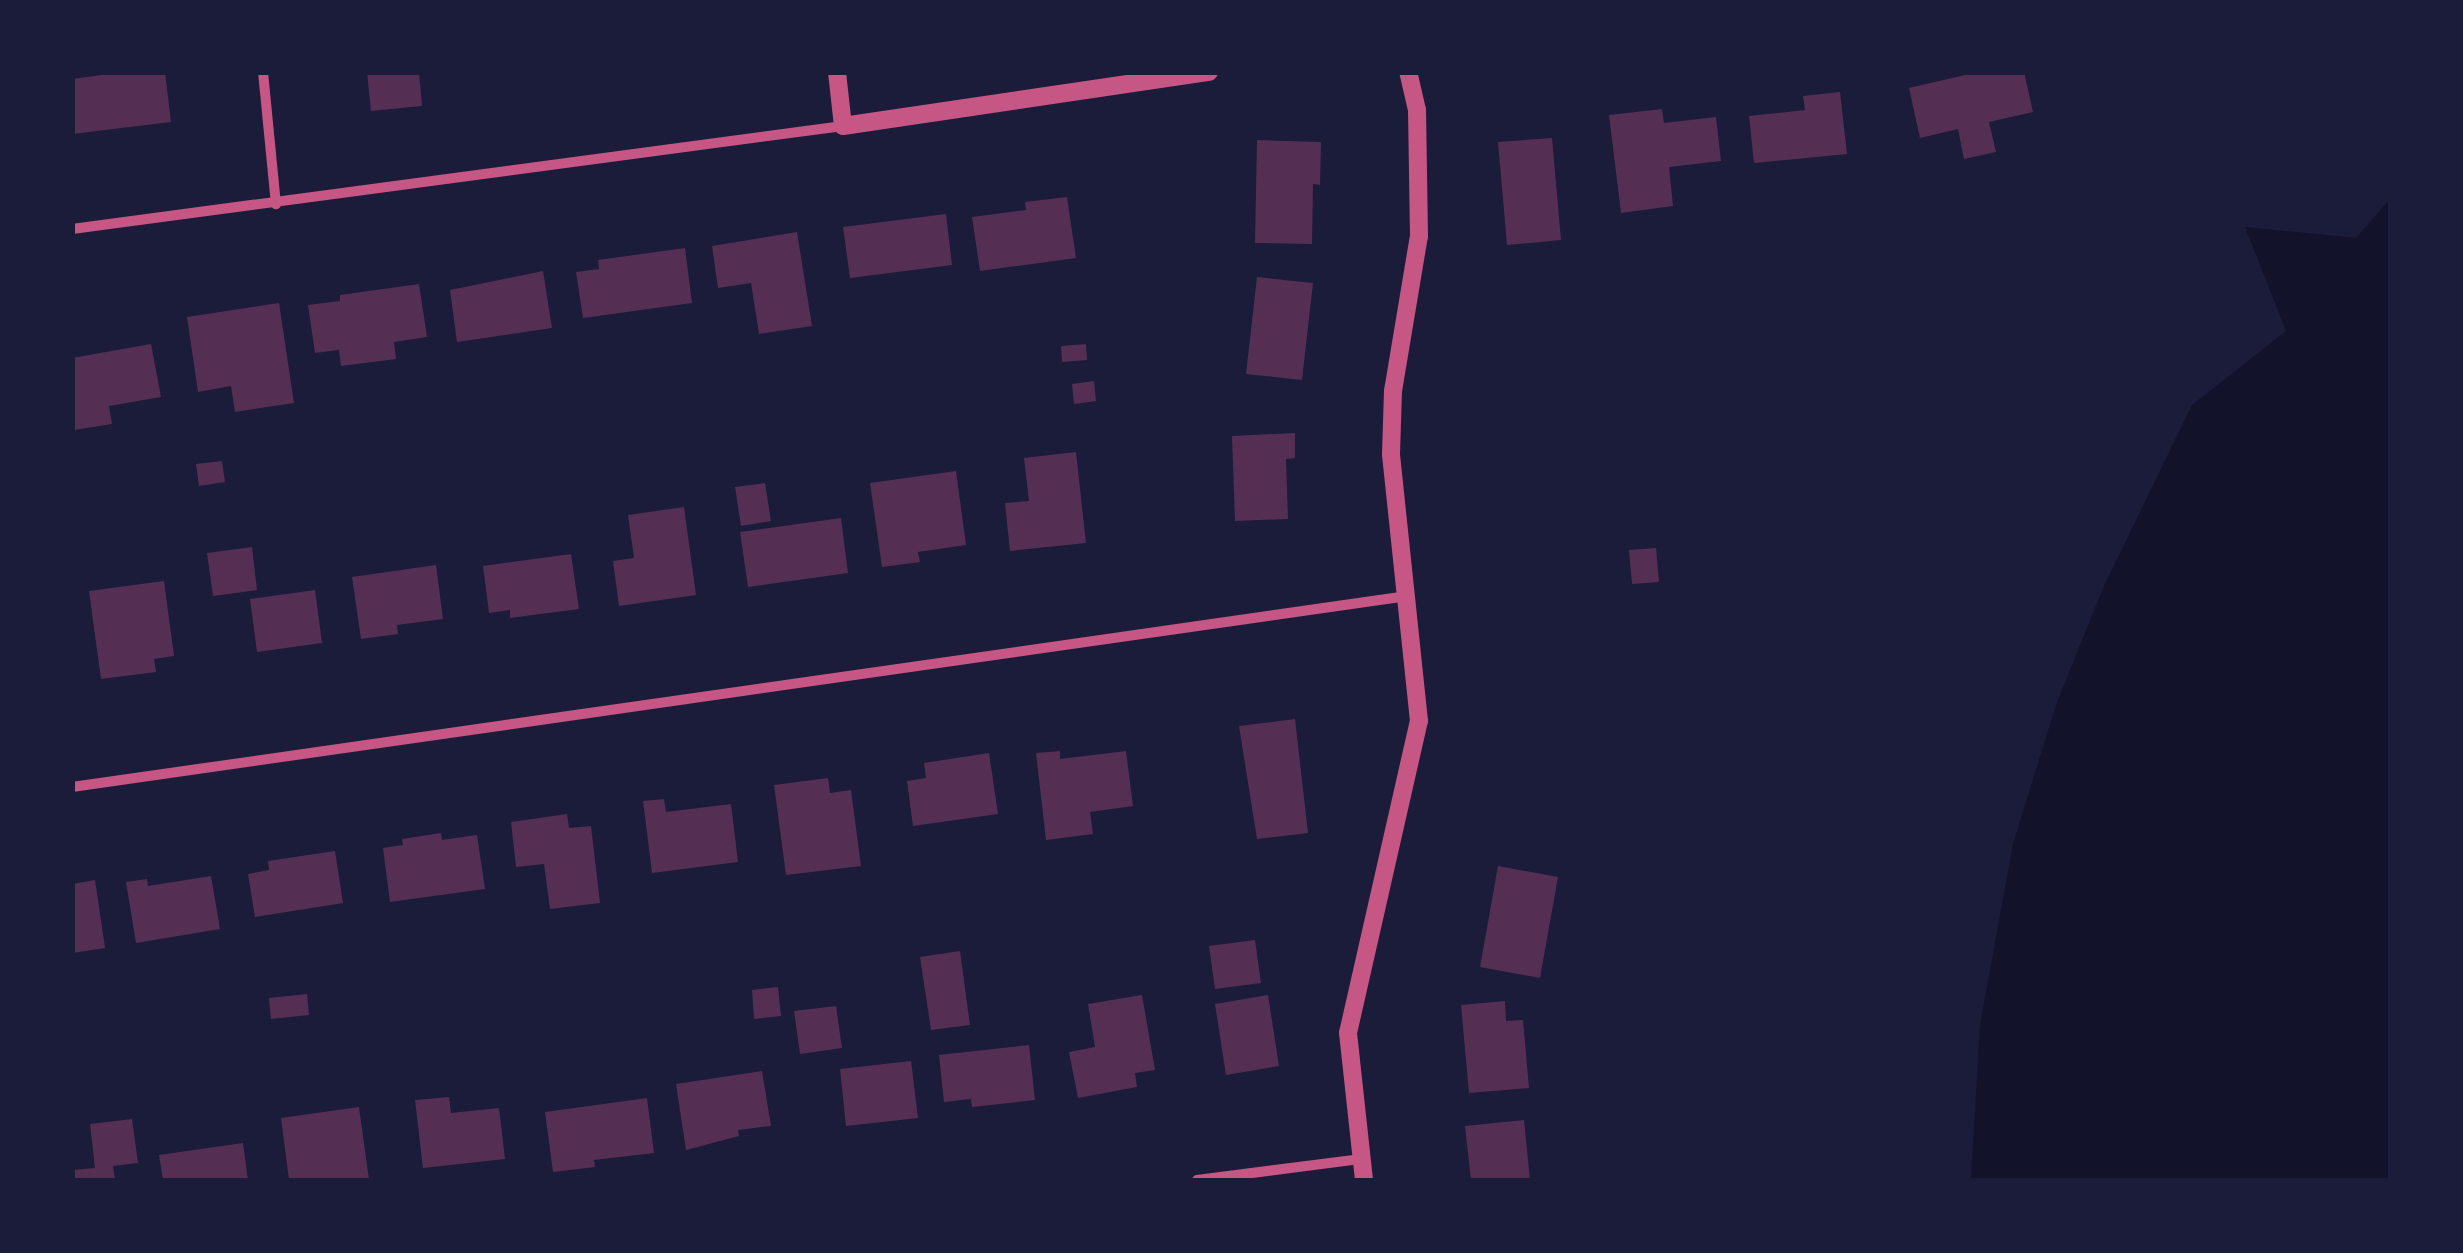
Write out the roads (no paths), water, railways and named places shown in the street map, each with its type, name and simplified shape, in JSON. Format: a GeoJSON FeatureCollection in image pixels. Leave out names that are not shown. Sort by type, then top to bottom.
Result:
{"type":"FeatureCollection","features":[{"type":"Feature","properties":{"kind":"street"},"geometry":{"type":"LineString","coordinates":[[262,72],[276,204]]}},
{"type":"Feature","properties":{"kind":"street"},"geometry":{"type":"LineString","coordinates":[[837,72],[842,126]]}},
{"type":"Feature","properties":{"kind":"street"},"geometry":{"type":"LineString","coordinates":[[72,229],[842,126],[1209,72]]}},
{"type":"Feature","properties":{"kind":"street"},"geometry":{"type":"LineString","coordinates":[[1364,1180],[1348,1034],[1419,721],[1391,454],[1393,391],[1419,236],[1418,110],[1408,72]]}},
{"type":"Feature","properties":{"kind":"street"},"geometry":{"type":"LineString","coordinates":[[72,786],[1334,610],[1408,596]]}},
{"type":"Feature","properties":{"kind":"street"},"geometry":{"type":"LineString","coordinates":[[1197,1180],[1360,1159]]}}]}
